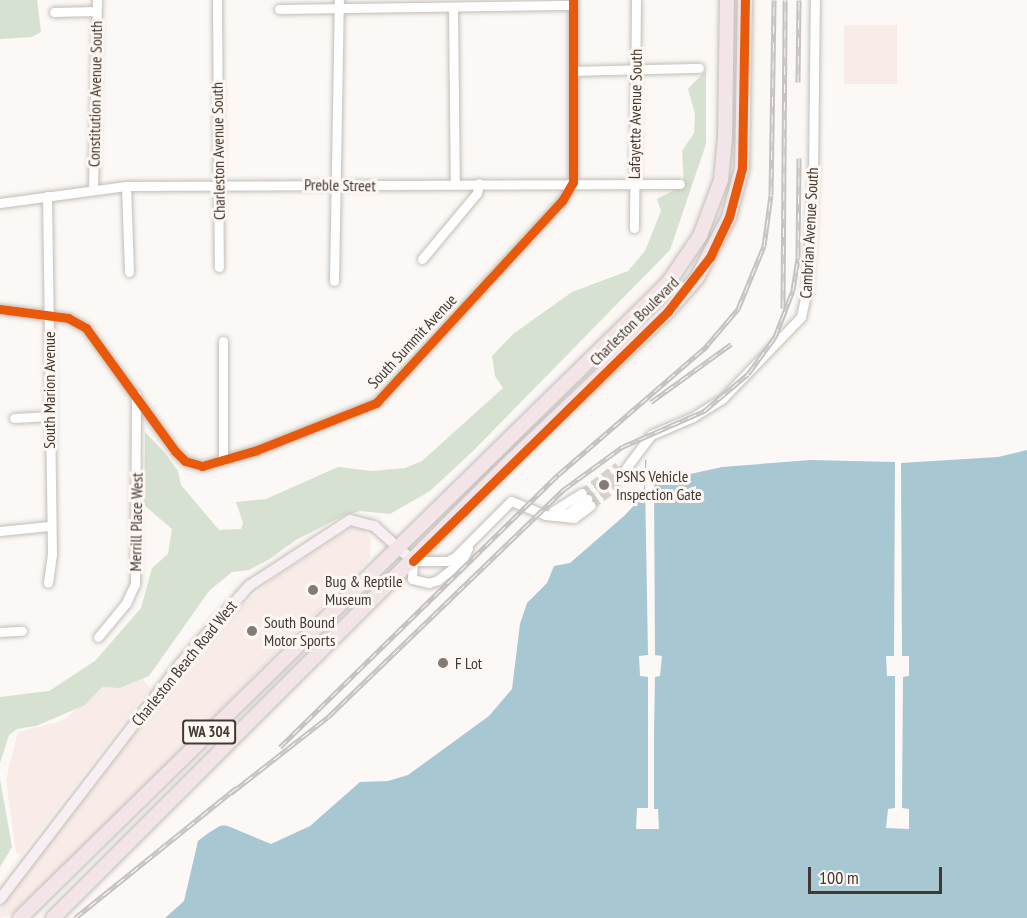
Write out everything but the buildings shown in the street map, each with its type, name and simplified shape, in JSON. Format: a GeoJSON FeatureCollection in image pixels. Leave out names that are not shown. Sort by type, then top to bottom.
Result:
{"type":"FeatureCollection","features":[{"type":"Feature","properties":{"kind":"highway","name":"Charleston Boulevard"},"geometry":{"type":"LineString","coordinates":[[396,546],[653,299],[694,248],[711,210],[723,165],[727,0]]}},
{"type":"Feature","properties":{"kind":"highway","name":"Charleston Boulevard"},"geometry":{"type":"LineString","coordinates":[[413,561],[668,311],[710,257],[729,217],[742,168],[745,0]]}},
{"type":"Feature","properties":{"kind":"highway","name":"WA 304"},"geometry":{"type":"LineString","coordinates":[[21,918],[396,546]]}},
{"type":"Feature","properties":{"kind":"highway","name":"WA 304"},"geometry":{"type":"LineString","coordinates":[[53,918],[413,561]]}},
{"type":"Feature","properties":{"kind":"main road","name":"Charleston Beach Road West"},"geometry":{"type":"LineString","coordinates":[[0,899],[180,663],[249,586],[351,520],[374,526],[413,561]]}},
{"type":"Feature","properties":{"kind":"street","name":"Constitution Avenue South"},"geometry":{"type":"LineString","coordinates":[[93,188],[97,0]]}},
{"type":"Feature","properties":{"kind":"street","name":"Charleston Avenue South"},"geometry":{"type":"LineString","coordinates":[[217,0],[219,267]]}},
{"type":"Feature","properties":{"kind":"street","name":"Lafayette Avenue South"},"geometry":{"type":"LineString","coordinates":[[634,228],[636,0]]}},
{"type":"Feature","properties":{"kind":"street","name":"Cambrian Avenue South"},"geometry":{"type":"LineString","coordinates":[[634,454],[622,472],[651,435],[704,411],[732,390],[787,333],[804,308],[813,177],[815,0]]}},
{"type":"Feature","properties":{"kind":"street"},"geometry":{"type":"LineString","coordinates":[[334,281],[339,3]]}},
{"type":"Feature","properties":{"kind":"street"},"geometry":{"type":"LineString","coordinates":[[279,9],[339,3],[453,7],[573,3],[573,182]]}},
{"type":"Feature","properties":{"kind":"street"},"geometry":{"type":"LineString","coordinates":[[453,7],[455,184]]}},
{"type":"Feature","properties":{"kind":"street"},"geometry":{"type":"LineString","coordinates":[[54,12],[96,11]]}},
{"type":"Feature","properties":{"kind":"street"},"geometry":{"type":"LineString","coordinates":[[573,71],[699,68]]}},
{"type":"Feature","properties":{"kind":"street","name":"Preble Street"},"geometry":{"type":"LineString","coordinates":[[0,202],[93,188],[126,186],[573,182],[634,185],[680,184]]}},
{"type":"Feature","properties":{"kind":"street","name":"South Summit Avenue"},"geometry":{"type":"LineString","coordinates":[[0,309],[48,313],[86,327],[185,461],[202,466],[376,403],[562,201],[573,182]]}},
{"type":"Feature","properties":{"kind":"street"},"geometry":{"type":"LineString","coordinates":[[422,259],[477,193],[479,183]]}},
{"type":"Feature","properties":{"kind":"street"},"geometry":{"type":"LineString","coordinates":[[126,186],[129,272]]}},
{"type":"Feature","properties":{"kind":"street","name":"South Marion Avenue"},"geometry":{"type":"LineString","coordinates":[[47,196],[49,526],[52,554],[48,583]]}},
{"type":"Feature","properties":{"kind":"street"},"geometry":{"type":"LineString","coordinates":[[223,341],[223,460]]}},
{"type":"Feature","properties":{"kind":"street","name":"Merrill Place West"},"geometry":{"type":"LineString","coordinates":[[98,637],[126,603],[135,584],[136,395]]}},
{"type":"Feature","properties":{"kind":"street"},"geometry":{"type":"LineString","coordinates":[[14,418],[50,416]]}},
{"type":"Feature","properties":{"kind":"street"},"geometry":{"type":"LineString","coordinates":[[468,548],[462,561],[429,583],[412,579],[413,561],[447,561],[468,548],[511,501],[545,515],[574,518],[587,499],[545,515]]}},
{"type":"Feature","properties":{"kind":"street"},"geometry":{"type":"LineString","coordinates":[[0,531],[49,526]]}},
{"type":"Feature","properties":{"kind":"street"},"geometry":{"type":"LineString","coordinates":[[0,632],[22,631]]}},
{"type":"Feature","properties":{"kind":"shaded area"},"geometry":{"type":"Polygon","coordinates":[[[844,25],[897,25],[897,84],[844,84],[844,25]]]}},
{"type":"Feature","properties":{"kind":"shaded area"},"geometry":{"type":"Polygon","coordinates":[[[352,527],[363,529],[371,538],[370,557],[365,564],[59,871],[10,915],[0,918],[0,908],[210,637],[267,583],[352,527]]]}},
{"type":"Feature","properties":{"kind":"shaded area"},"geometry":{"type":"Polygon","coordinates":[[[143,679],[150,688],[21,855],[16,853],[6,780],[18,732],[62,721],[102,687],[120,688],[143,679]]]}},
{"type":"Feature","properties":{"kind":"green space"},"geometry":{"type":"Polygon","coordinates":[[[0,0],[37,0],[41,32],[32,37],[0,39],[0,0]]]}},
{"type":"Feature","properties":{"kind":"green space"},"geometry":{"type":"Polygon","coordinates":[[[706,70],[706,144],[670,250],[473,451],[430,491],[390,514],[360,511],[343,516],[296,540],[249,570],[232,572],[209,591],[149,676],[120,688],[102,687],[85,705],[36,726],[17,729],[9,735],[0,763],[0,697],[49,691],[95,661],[141,608],[152,568],[168,554],[172,529],[144,505],[145,432],[165,453],[178,471],[181,485],[219,530],[241,529],[243,523],[236,502],[266,499],[338,467],[372,471],[405,468],[422,461],[503,388],[495,376],[492,356],[513,334],[572,292],[628,271],[645,251],[661,211],[657,199],[684,185],[682,151],[694,133],[695,114],[688,89],[706,70]]]}},
{"type":"Feature","properties":{"kind":"green space"},"geometry":{"type":"Polygon","coordinates":[[[0,779],[12,847],[0,867],[0,779]]]}},
{"type":"Feature","properties":{"kind":"water"},"geometry":{"type":"Polygon","coordinates":[[[1027,438],[1027,918],[165,918],[184,901],[198,841],[217,826],[262,823],[327,787],[396,768],[502,684],[523,587],[638,495],[645,482],[645,460],[1027,438]]]}},
{"type":"Feature","properties":{"kind":"pier"},"geometry":{"type":"Polygon","coordinates":[[[1027,435],[1027,450],[998,457],[901,463],[902,656],[909,656],[909,676],[903,677],[902,808],[909,809],[909,829],[886,828],[888,809],[895,808],[895,676],[887,676],[886,656],[894,656],[895,462],[811,460],[722,467],[654,482],[655,655],[662,656],[660,676],[655,677],[654,734],[654,809],[658,809],[659,829],[636,829],[637,808],[648,808],[648,677],[640,676],[639,656],[648,655],[645,482],[647,456],[656,458],[709,442],[920,442],[1027,435]]]}},
{"type":"Feature","properties":{"kind":"pier"},"geometry":{"type":"Polygon","coordinates":[[[645,482],[642,497],[624,516],[570,563],[554,566],[547,583],[527,603],[520,624],[512,689],[489,716],[408,775],[388,781],[360,782],[310,826],[271,844],[223,824],[194,842],[222,821],[250,824],[279,813],[325,784],[356,756],[396,765],[499,682],[510,604],[520,585],[565,542],[636,493],[645,482]]]}},
{"type":"Feature","properties":{"kind":"tunnel"},"geometry":{"type":"LineString","coordinates":[[582,493],[618,466]]}},
{"type":"Feature","properties":{"kind":"tunnel"},"geometry":{"type":"LineString","coordinates":[[587,499],[623,472]]}},
{"type":"Feature","properties":{"kind":"tunnel"},"geometry":{"type":"LineString","coordinates":[[591,505],[627,478]]}},
{"type":"Feature","properties":{"kind":"railway"},"geometry":{"type":"LineString","coordinates":[[703,350],[738,309],[764,246],[771,195],[774,0]]}},
{"type":"Feature","properties":{"kind":"railway"},"geometry":{"type":"LineString","coordinates":[[783,308],[785,0]]}},
{"type":"Feature","properties":{"kind":"railway"},"geometry":{"type":"LineString","coordinates":[[798,82],[799,0]]}},
{"type":"Feature","properties":{"kind":"railway"},"geometry":{"type":"LineString","coordinates":[[231,793],[328,717],[563,490],[622,447],[704,411],[748,374],[775,337],[793,290],[798,257],[799,158]]}},
{"type":"Feature","properties":{"kind":"railway"},"geometry":{"type":"LineString","coordinates":[[651,402],[731,344]]}},
{"type":"Feature","properties":{"kind":"railway"},"geometry":{"type":"LineString","coordinates":[[280,747],[559,474],[708,345]]}},
{"type":"Feature","properties":{"kind":"railway"},"geometry":{"type":"LineString","coordinates":[[75,918],[236,788]]}},
{"type":"Feature","properties":{"kind":"cycle path"},"geometry":{"type":"LineString","coordinates":[[0,309],[68,318],[86,328],[175,451],[185,461],[202,466],[257,450],[376,403],[562,201],[573,182],[573,0]]}},
{"type":"Feature","properties":{"kind":"cycle path"},"geometry":{"type":"LineString","coordinates":[[413,561],[668,311],[710,257],[729,217],[742,168],[745,0]]}},
{"type":"Feature","properties":{"kind":"place","name":"PSNS Vehicle Inspection Gate"},"geometry":{"type":"Point","coordinates":[604,485]}},
{"type":"Feature","properties":{"kind":"place","name":"Bug & Reptile Museum"},"geometry":{"type":"Point","coordinates":[313,590]}},
{"type":"Feature","properties":{"kind":"place","name":"South Bound Motor Sports"},"geometry":{"type":"Point","coordinates":[252,631]}},
{"type":"Feature","properties":{"kind":"place","name":"F Lot"},"geometry":{"type":"Point","coordinates":[443,663]}}]}
